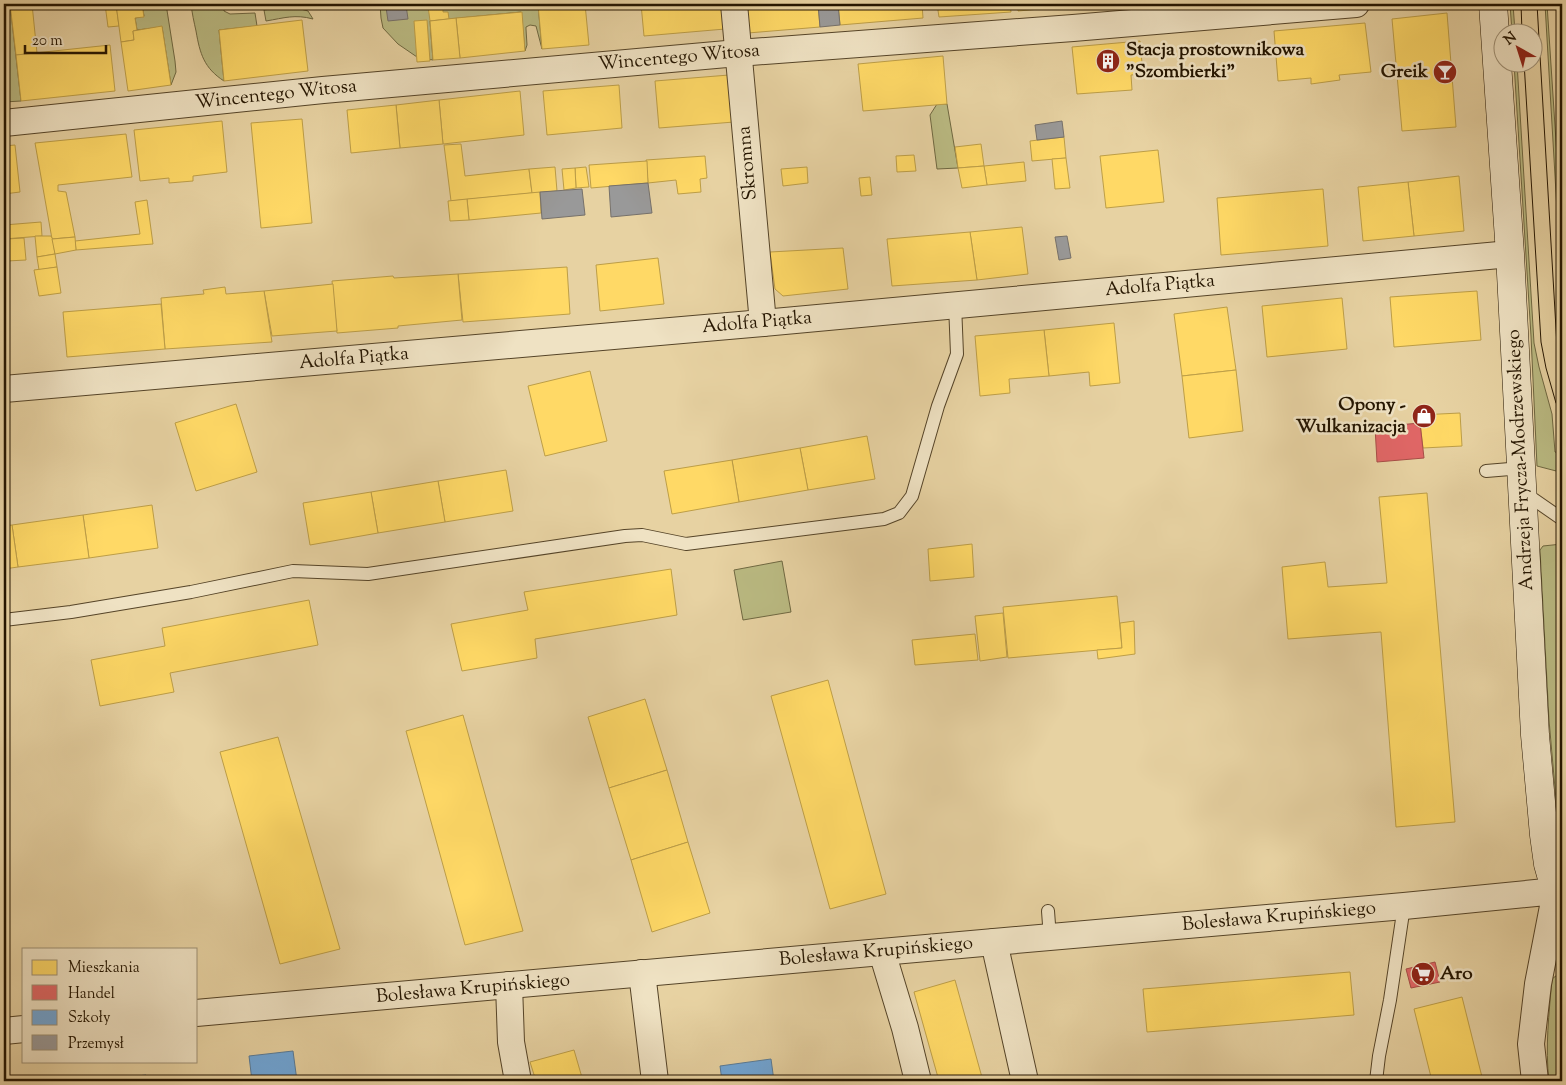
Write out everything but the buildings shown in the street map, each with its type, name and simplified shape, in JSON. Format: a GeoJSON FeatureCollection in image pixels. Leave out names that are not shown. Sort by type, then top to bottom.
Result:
{"type":"FeatureCollection","features":[{"type":"Feature","properties":{"kind":"main road","name":"Andrzeja Frycza-Modrzewskiego"},"geometry":{"type":"LineString","coordinates":[[1493,4],[1523,480],[1535,735],[1544,836],[1548,864],[1559,903]]}},
{"type":"Feature","properties":{"kind":"street","name":"Skromna"},"geometry":{"type":"LineString","coordinates":[[734,4],[763,323]]}},
{"type":"Feature","properties":{"kind":"street","name":"Wincentego Witosa"},"geometry":{"type":"LineString","coordinates":[[4,123],[323,90],[738,53],[1073,28],[1356,4]]}},
{"type":"Feature","properties":{"kind":"street","name":"Adolfa Piątka"},"geometry":{"type":"LineString","coordinates":[[4,389],[763,323],[1510,254]]}},
{"type":"Feature","properties":{"kind":"street","name":"Bolesława Krupińskiego"},"geometry":{"type":"LineString","coordinates":[[198,1013],[1404,906],[1559,903]]}},
{"type":"Feature","properties":{"kind":"street"},"geometry":{"type":"LineString","coordinates":[[1536,1081],[1531,1044],[1538,984],[1559,903]]}},
{"type":"Feature","properties":{"kind":"street"},"geometry":{"type":"LineString","coordinates":[[994,942],[1025,1081]]}},
{"type":"Feature","properties":{"kind":"street"},"geometry":{"type":"LineString","coordinates":[[882,952],[905,1028],[918,1081]]}},
{"type":"Feature","properties":{"kind":"street"},"geometry":{"type":"LineString","coordinates":[[642,973],[655,1081]]}},
{"type":"Feature","properties":{"kind":"street"},"geometry":{"type":"LineString","coordinates":[[509,985],[511,1042],[518,1081]]}},
{"type":"Feature","properties":{"kind":"street"},"geometry":{"type":"LineString","coordinates":[[4,1031],[22,1029]]}},
{"type":"Feature","properties":{"kind":"lane"},"geometry":{"type":"LineString","coordinates":[[4,620],[71,612],[191,592],[293,571],[368,574],[625,536],[642,535],[686,544],[884,519],[898,513],[912,496],[938,406],[957,354],[955,304]]}},
{"type":"Feature","properties":{"kind":"lane"},"geometry":{"type":"LineString","coordinates":[[1486,471],[1523,480],[1562,519]]}},
{"type":"Feature","properties":{"kind":"lane"},"geometry":{"type":"LineString","coordinates":[[1376,1081],[1404,906]]}},
{"type":"Feature","properties":{"kind":"lane"},"geometry":{"type":"LineString","coordinates":[[1048,912],[1050,938]]}},
{"type":"Feature","properties":{"kind":"green space"},"geometry":{"type":"Polygon","coordinates":[[[4,4],[10,4],[21,101],[4,102],[4,4]]]}},
{"type":"Feature","properties":{"kind":"green space"},"geometry":{"type":"Polygon","coordinates":[[[142,4],[166,4],[176,72],[171,85],[162,27],[137,30],[135,18],[144,16],[142,4]]]}},
{"type":"Feature","properties":{"kind":"green space"},"geometry":{"type":"Polygon","coordinates":[[[191,4],[224,4],[224,11],[230,14],[255,13],[257,26],[219,30],[224,81],[207,66],[204,60],[199,47],[191,4]]]}},
{"type":"Feature","properties":{"kind":"green space"},"geometry":{"type":"Polygon","coordinates":[[[380,4],[538,4],[542,49],[536,26],[530,25],[526,27],[527,45],[525,51],[521,12],[430,21],[433,60],[417,57],[398,44],[383,28],[380,4]]]}},
{"type":"Feature","properties":{"kind":"green space"},"geometry":{"type":"Polygon","coordinates":[[[1510,4],[1513,4],[1514,22],[1511,22],[1510,4]]]}},
{"type":"Feature","properties":{"kind":"green space"},"geometry":{"type":"Polygon","coordinates":[[[1545,4],[1547,4],[1562,233],[1562,296],[1545,4]]]}},
{"type":"Feature","properties":{"kind":"green space"},"geometry":{"type":"Polygon","coordinates":[[[290,6],[308,11],[313,19],[295,17],[266,21],[264,10],[290,6]]]}},
{"type":"Feature","properties":{"kind":"green space"},"geometry":{"type":"Polygon","coordinates":[[[1515,72],[1518,72],[1534,343],[1552,414],[1555,452],[1559,453],[1560,472],[1537,466],[1515,72]]]}},
{"type":"Feature","properties":{"kind":"green space"},"geometry":{"type":"Polygon","coordinates":[[[937,104],[947,104],[958,168],[937,169],[930,115],[937,104]]]}},
{"type":"Feature","properties":{"kind":"green space"},"geometry":{"type":"Polygon","coordinates":[[[1562,544],[1562,810],[1557,811],[1549,720],[1540,550],[1543,546],[1562,544]]]}},
{"type":"Feature","properties":{"kind":"green space"},"geometry":{"type":"Polygon","coordinates":[[[782,561],[791,612],[743,620],[734,570],[782,561]]]}},
{"type":"Feature","properties":{"kind":"green space"},"geometry":{"type":"Polygon","coordinates":[[[1557,975],[1562,976],[1562,1081],[1549,1081],[1547,1043],[1552,979],[1557,975]]]}},
{"type":"Feature","properties":{"kind":"tram line"},"geometry":{"type":"LineString","coordinates":[[1521,4],[1522,22]]}},
{"type":"Feature","properties":{"kind":"tram line"},"geometry":{"type":"LineString","coordinates":[[1537,4],[1562,431]]}},
{"type":"Feature","properties":{"kind":"tram line"},"geometry":{"type":"LineString","coordinates":[[1525,72],[1541,342],[1556,403]]}},
{"type":"Feature","properties":{"kind":"place","name":"Stacja prostownikowa \"Szombierki\""},"geometry":{"type":"Point","coordinates":[1108,61]}},
{"type":"Feature","properties":{"kind":"place","name":"Greik"},"geometry":{"type":"Point","coordinates":[1445,72]}},
{"type":"Feature","properties":{"kind":"place","name":"Opony - Wulkanizacja"},"geometry":{"type":"Point","coordinates":[1424,416]}},
{"type":"Feature","properties":{"kind":"place","name":"Aro"},"geometry":{"type":"Point","coordinates":[1423,974]}}]}
